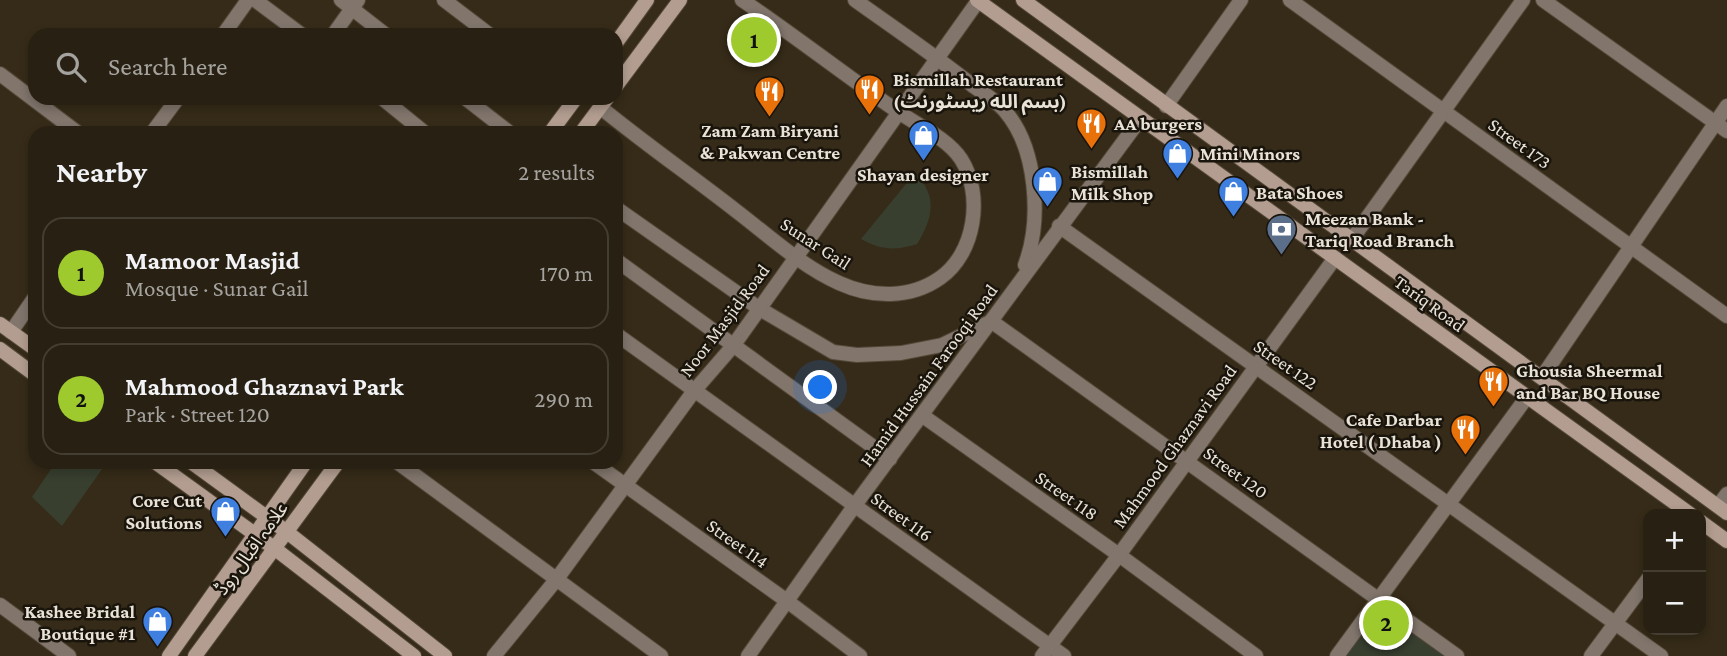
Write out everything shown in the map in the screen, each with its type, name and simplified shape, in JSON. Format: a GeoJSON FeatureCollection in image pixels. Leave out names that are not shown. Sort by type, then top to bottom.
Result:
{"type":"FeatureCollection","features":[{"type":"Feature","properties":{"kind":"main road"},"geometry":{"type":"LineString","coordinates":[[623,34],[648,0]]}},
{"type":"Feature","properties":{"kind":"main road"},"geometry":{"type":"LineString","coordinates":[[623,77],[680,0]]}},
{"type":"Feature","properties":{"kind":"main road","name":"Tariq Road"},"geometry":{"type":"LineString","coordinates":[[977,0],[1683,509]]}},
{"type":"Feature","properties":{"kind":"main road","name":"Tariq Road"},"geometry":{"type":"LineString","coordinates":[[1023,0],[1723,509]]}},
{"type":"Feature","properties":{"kind":"main road"},"geometry":{"type":"LineString","coordinates":[[555,126],[571,105]]}},
{"type":"Feature","properties":{"kind":"main road"},"geometry":{"type":"LineString","coordinates":[[586,126],[602,105]]}},
{"type":"Feature","properties":{"kind":"main road"},"geometry":{"type":"LineString","coordinates":[[5,328],[28,344]]}},
{"type":"Feature","properties":{"kind":"main road"},"geometry":{"type":"LineString","coordinates":[[0,349],[28,370]]}},
{"type":"Feature","properties":{"kind":"main road"},"geometry":{"type":"LineString","coordinates":[[165,469],[274,548],[414,656]]}},
{"type":"Feature","properties":{"kind":"main road"},"geometry":{"type":"LineString","coordinates":[[201,469],[287,532],[445,656]]}},
{"type":"Feature","properties":{"kind":"main road","name":"علامہ اقبال روڈ"},"geometry":{"type":"LineString","coordinates":[[169,656],[301,469]]}},
{"type":"Feature","properties":{"kind":"main road","name":"علامہ اقبال روڈ"},"geometry":{"type":"LineString","coordinates":[[195,656],[333,469]]}},
{"type":"Feature","properties":{"kind":"main road"},"geometry":{"type":"LineString","coordinates":[[1706,526],[1727,541]]}},
{"type":"Feature","properties":{"kind":"street"},"geometry":{"type":"LineString","coordinates":[[228,28],[248,0]]}},
{"type":"Feature","properties":{"kind":"street"},"geometry":{"type":"LineString","coordinates":[[255,0],[293,28]]}},
{"type":"Feature","properties":{"kind":"street"},"geometry":{"type":"LineString","coordinates":[[444,0],[481,28]]}},
{"type":"Feature","properties":{"kind":"street","name":"Sunar Gail"},"geometry":{"type":"LineString","coordinates":[[606,105],[653,150],[796,257],[839,283],[874,293],[896,295],[914,291],[952,270],[970,238],[972,197],[968,175],[960,158],[946,144],[742,0]]}},
{"type":"Feature","properties":{"kind":"street"},"geometry":{"type":"LineString","coordinates":[[855,0],[939,58],[1005,110],[1024,140],[1035,213],[1031,249],[1018,283]]}},
{"type":"Feature","properties":{"kind":"street","name":"Noor Masjid Road"},"geometry":{"type":"LineString","coordinates":[[494,656],[556,580],[694,391],[733,346],[939,58],[977,0]]}},
{"type":"Feature","properties":{"kind":"street"},"geometry":{"type":"LineString","coordinates":[[1166,106],[1241,0]]}},
{"type":"Feature","properties":{"kind":"street","name":"Street 173"},"geometry":{"type":"LineString","coordinates":[[1290,0],[1727,316]]}},
{"type":"Feature","properties":{"kind":"street"},"geometry":{"type":"LineString","coordinates":[[1352,239],[1523,0]]}},
{"type":"Feature","properties":{"kind":"street"},"geometry":{"type":"LineString","coordinates":[[1543,0],[1721,127]]}},
{"type":"Feature","properties":{"kind":"street"},"geometry":{"type":"LineString","coordinates":[[337,28],[350,3],[378,28]]}},
{"type":"Feature","properties":{"kind":"street"},"geometry":{"type":"LineString","coordinates":[[0,74],[28,95]]}},
{"type":"Feature","properties":{"kind":"street"},"geometry":{"type":"LineString","coordinates":[[41,105],[69,126]]}},
{"type":"Feature","properties":{"kind":"street"},"geometry":{"type":"LineString","coordinates":[[157,126],[173,105]]}},
{"type":"Feature","properties":{"kind":"street"},"geometry":{"type":"LineString","coordinates":[[391,105],[416,126]]}},
{"type":"Feature","properties":{"kind":"street"},"geometry":{"type":"LineString","coordinates":[[474,105],[501,126]]}},
{"type":"Feature","properties":{"kind":"street"},"geometry":{"type":"LineString","coordinates":[[1542,377],[1631,247],[1721,127],[1727,106]]}},
{"type":"Feature","properties":{"kind":"street","name":"Hamid Hussain Farooqi Road"},"geometry":{"type":"LineString","coordinates":[[748,656],[855,505],[1141,118]]}},
{"type":"Feature","properties":{"kind":"street"},"geometry":{"type":"LineString","coordinates":[[623,213],[760,309],[833,352],[857,355],[901,353],[942,345],[991,321]]}},
{"type":"Feature","properties":{"kind":"street","name":"Street 122"},"geometry":{"type":"LineString","coordinates":[[1059,226],[1661,656]]}},
{"type":"Feature","properties":{"kind":"street","name":"Mahmood Ghaznavi Road"},"geometry":{"type":"LineString","coordinates":[[1046,651],[1335,258]]}},
{"type":"Feature","properties":{"kind":"street"},"geometry":{"type":"LineString","coordinates":[[623,265],[890,459]]}},
{"type":"Feature","properties":{"kind":"street"},"geometry":{"type":"LineString","coordinates":[[5,328],[28,305]]}},
{"type":"Feature","properties":{"kind":"street","name":"Street 120"},"geometry":{"type":"LineString","coordinates":[[991,321],[1457,656]]}},
{"type":"Feature","properties":{"kind":"street","name":"Street 116"},"geometry":{"type":"LineString","coordinates":[[623,339],[855,505],[1046,651],[1064,656]]}},
{"type":"Feature","properties":{"kind":"street"},"geometry":{"type":"LineString","coordinates":[[1337,656],[1527,397]]}},
{"type":"Feature","properties":{"kind":"street","name":"Street 118"},"geometry":{"type":"LineString","coordinates":[[923,416],[1256,656]]}},
{"type":"Feature","properties":{"kind":"street"},"geometry":{"type":"LineString","coordinates":[[406,469],[661,656]]}},
{"type":"Feature","properties":{"kind":"street","name":"Street 114"},"geometry":{"type":"LineString","coordinates":[[602,469],[860,656]]}},
{"type":"Feature","properties":{"kind":"street"},"geometry":{"type":"LineString","coordinates":[[1723,509],[1727,494]]}},
{"type":"Feature","properties":{"kind":"street"},"geometry":{"type":"LineString","coordinates":[[1591,656],[1643,585]]}},
{"type":"Feature","properties":{"kind":"street"},"geometry":{"type":"LineString","coordinates":[[0,606],[69,656]]}},
{"type":"Feature","properties":{"kind":"green space"},"geometry":{"type":"Polygon","coordinates":[[[915,173],[927,190],[931,207],[927,225],[917,244],[888,248],[861,239],[915,173]]]}},
{"type":"Feature","properties":{"kind":"green space"},"geometry":{"type":"Polygon","coordinates":[[[51,469],[102,469],[62,526],[32,497],[51,469]]]}},
{"type":"Feature","properties":{"kind":"green space"},"geometry":{"type":"Polygon","coordinates":[[[1378,600],[1457,656],[1337,656],[1378,600]]]}},
{"type":"Feature","properties":{"kind":"place","name":"Mamoor Masjid"},"geometry":{"type":"Point","coordinates":[754,40]}},
{"type":"Feature","properties":{"kind":"place","name":"Bismillah Restaurant (بسم الله ریسٹورنٹ)"},"geometry":{"type":"Point","coordinates":[870,117]}},
{"type":"Feature","properties":{"kind":"place","name":"Zam Zam Biryani & Pakwan Centre"},"geometry":{"type":"Point","coordinates":[770,118]}},
{"type":"Feature","properties":{"kind":"place","name":"AA burgers"},"geometry":{"type":"Point","coordinates":[1091,150]}},
{"type":"Feature","properties":{"kind":"place","name":"Shayan designer"},"geometry":{"type":"Point","coordinates":[923,162]}},
{"type":"Feature","properties":{"kind":"place","name":"Mini Minors"},"geometry":{"type":"Point","coordinates":[1177,180]}},
{"type":"Feature","properties":{"kind":"place","name":"Bismillah Milk Shop"},"geometry":{"type":"Point","coordinates":[1048,209]}},
{"type":"Feature","properties":{"kind":"place","name":"Bata Shoes"},"geometry":{"type":"Point","coordinates":[1233,219]}},
{"type":"Feature","properties":{"kind":"place","name":"Meezan Bank - Tariq Road Branch"},"geometry":{"type":"Point","coordinates":[1282,256]}},
{"type":"Feature","properties":{"kind":"place","name":"Ghousia Sheermal and Bar BQ House"},"geometry":{"type":"Point","coordinates":[1493,408]}},
{"type":"Feature","properties":{"kind":"place","name":"Cafe Darbar Hotel ( Dhaba )"},"geometry":{"type":"Point","coordinates":[1465,457]}},
{"type":"Feature","properties":{"kind":"place","name":"Core Cut Solutions"},"geometry":{"type":"Point","coordinates":[225,538]}},
{"type":"Feature","properties":{"kind":"place","name":"Mahmood Ghaznavi Park"},"geometry":{"type":"Point","coordinates":[1386,623]}},
{"type":"Feature","properties":{"kind":"place","name":"Kashee Bridal Boutique #1"},"geometry":{"type":"Point","coordinates":[158,649]}}]}
